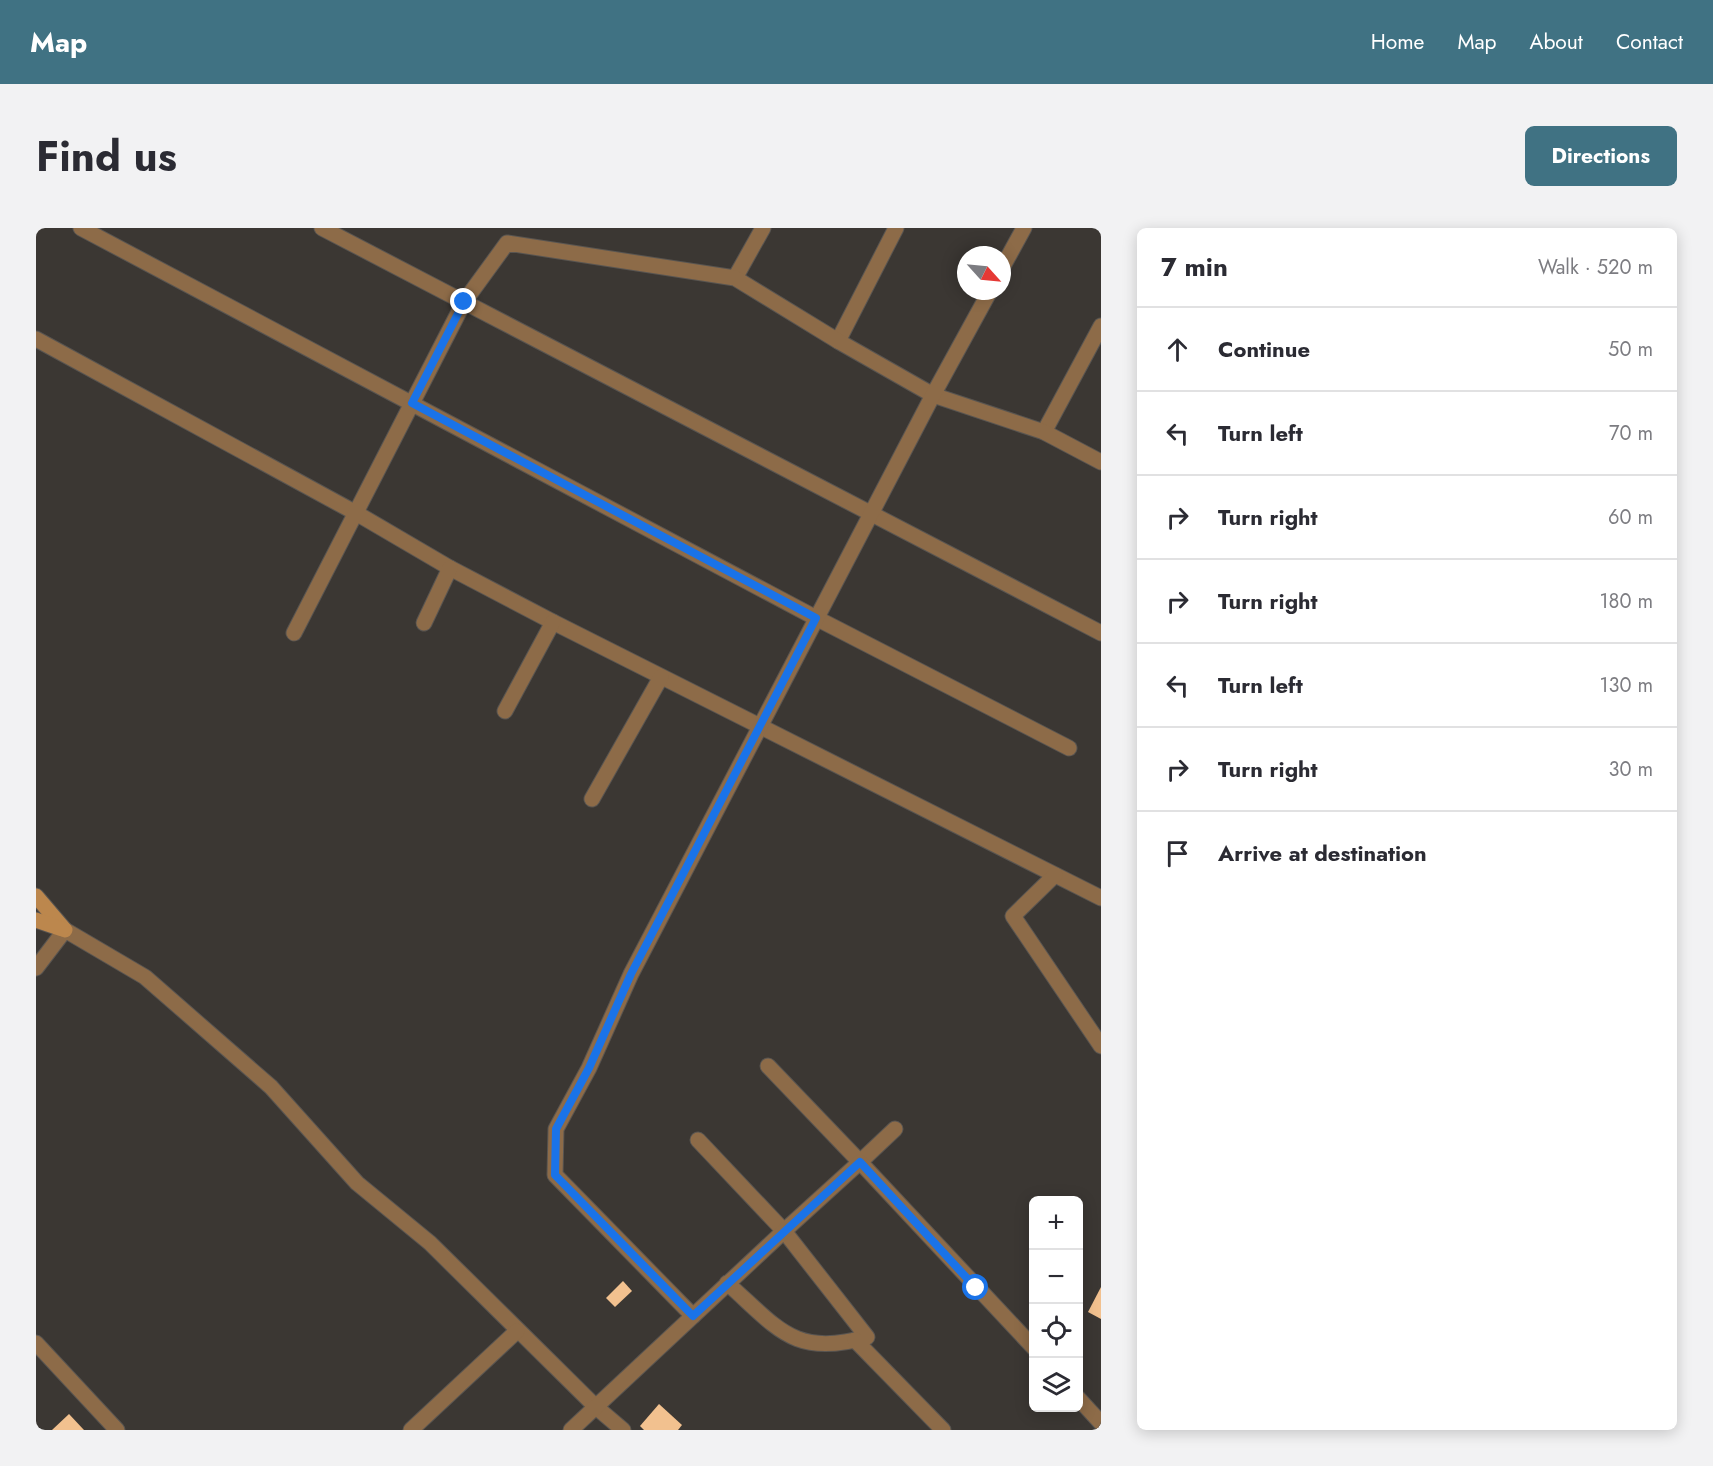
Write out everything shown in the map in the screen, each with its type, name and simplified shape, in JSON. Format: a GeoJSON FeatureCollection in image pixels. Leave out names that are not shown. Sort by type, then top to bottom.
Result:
{"type":"FeatureCollection","features":[{"type":"Feature","properties":{"kind":"street"},"geometry":{"type":"LineString","coordinates":[[81,228],[816,618],[1069,748]]}},
{"type":"Feature","properties":{"kind":"street"},"geometry":{"type":"LineString","coordinates":[[322,228],[1101,633]]}},
{"type":"Feature","properties":{"kind":"street"},"geometry":{"type":"LineString","coordinates":[[735,278],[763,228]]}},
{"type":"Feature","properties":{"kind":"street"},"geometry":{"type":"LineString","coordinates":[[838,341],[896,228]]}},
{"type":"Feature","properties":{"kind":"street"},"geometry":{"type":"LineString","coordinates":[[1011,252],[1024,228]]}},
{"type":"Feature","properties":{"kind":"street"},"geometry":{"type":"LineString","coordinates":[[294,633],[464,302],[505,236],[735,278],[838,341],[933,395],[1044,432],[1101,462]]}},
{"type":"Feature","properties":{"kind":"street"},"geometry":{"type":"LineString","coordinates":[[693,1316],[555,1175],[556,1129],[589,1068],[631,974],[870,514],[985,300]]}},
{"type":"Feature","properties":{"kind":"street"},"geometry":{"type":"LineString","coordinates":[[1044,432],[1101,326]]}},
{"type":"Feature","properties":{"kind":"street"},"geometry":{"type":"LineString","coordinates":[[36,339],[356,513],[450,568],[759,727],[1101,898]]}},
{"type":"Feature","properties":{"kind":"street"},"geometry":{"type":"LineString","coordinates":[[424,623],[450,568]]}},
{"type":"Feature","properties":{"kind":"street"},"geometry":{"type":"LineString","coordinates":[[505,711],[553,622]]}},
{"type":"Feature","properties":{"kind":"street"},"geometry":{"type":"LineString","coordinates":[[592,799],[661,677]]}},
{"type":"Feature","properties":{"kind":"street"},"geometry":{"type":"LineString","coordinates":[[1055,875],[1013,916],[1101,1046]]}},
{"type":"Feature","properties":{"kind":"street"},"geometry":{"type":"LineString","coordinates":[[36,896],[65,930]]}},
{"type":"Feature","properties":{"kind":"street"},"geometry":{"type":"LineString","coordinates":[[36,920],[65,930],[145,977],[271,1087],[357,1183],[430,1243],[517,1331],[623,1430]]}},
{"type":"Feature","properties":{"kind":"street"},"geometry":{"type":"LineString","coordinates":[[36,968],[65,930]]}},
{"type":"Feature","properties":{"kind":"street"},"geometry":{"type":"LineString","coordinates":[[768,1066],[1029,1343]]}},
{"type":"Feature","properties":{"kind":"street"},"geometry":{"type":"LineString","coordinates":[[571,1430],[895,1128]]}},
{"type":"Feature","properties":{"kind":"street"},"geometry":{"type":"LineString","coordinates":[[698,1140],[783,1231],[867,1336],[842,1344],[794,1339],[782,1332],[728,1284]]}},
{"type":"Feature","properties":{"kind":"street"},"geometry":{"type":"LineString","coordinates":[[411,1430],[517,1331]]}},
{"type":"Feature","properties":{"kind":"street"},"geometry":{"type":"LineString","coordinates":[[855,1340],[943,1430]]}},
{"type":"Feature","properties":{"kind":"street"},"geometry":{"type":"LineString","coordinates":[[36,1342],[117,1430]]}},
{"type":"Feature","properties":{"kind":"street"},"geometry":{"type":"LineString","coordinates":[[1083,1403],[1101,1423]]}},
{"type":"Feature","properties":{"kind":"building"},"geometry":{"type":"Polygon","coordinates":[[[623,1281],[632,1291],[615,1307],[606,1298],[623,1281]]]}},
{"type":"Feature","properties":{"kind":"building"},"geometry":{"type":"Polygon","coordinates":[[[1101,1287],[1101,1319],[1088,1312],[1101,1287]]]}},
{"type":"Feature","properties":{"kind":"building"},"geometry":{"type":"Polygon","coordinates":[[[659,1404],[682,1425],[678,1430],[644,1430],[640,1426],[659,1404]]]}},
{"type":"Feature","properties":{"kind":"building"},"geometry":{"type":"Polygon","coordinates":[[[69,1414],[84,1430],[52,1430],[69,1414]]]}},
{"type":"Feature","properties":{"kind":"route"},"geometry":{"type":"LineString","coordinates":[[464,302],[412,403],[816,618],[631,974],[589,1068],[556,1129],[555,1175],[693,1316],[860,1162],[976,1288]]}}]}
